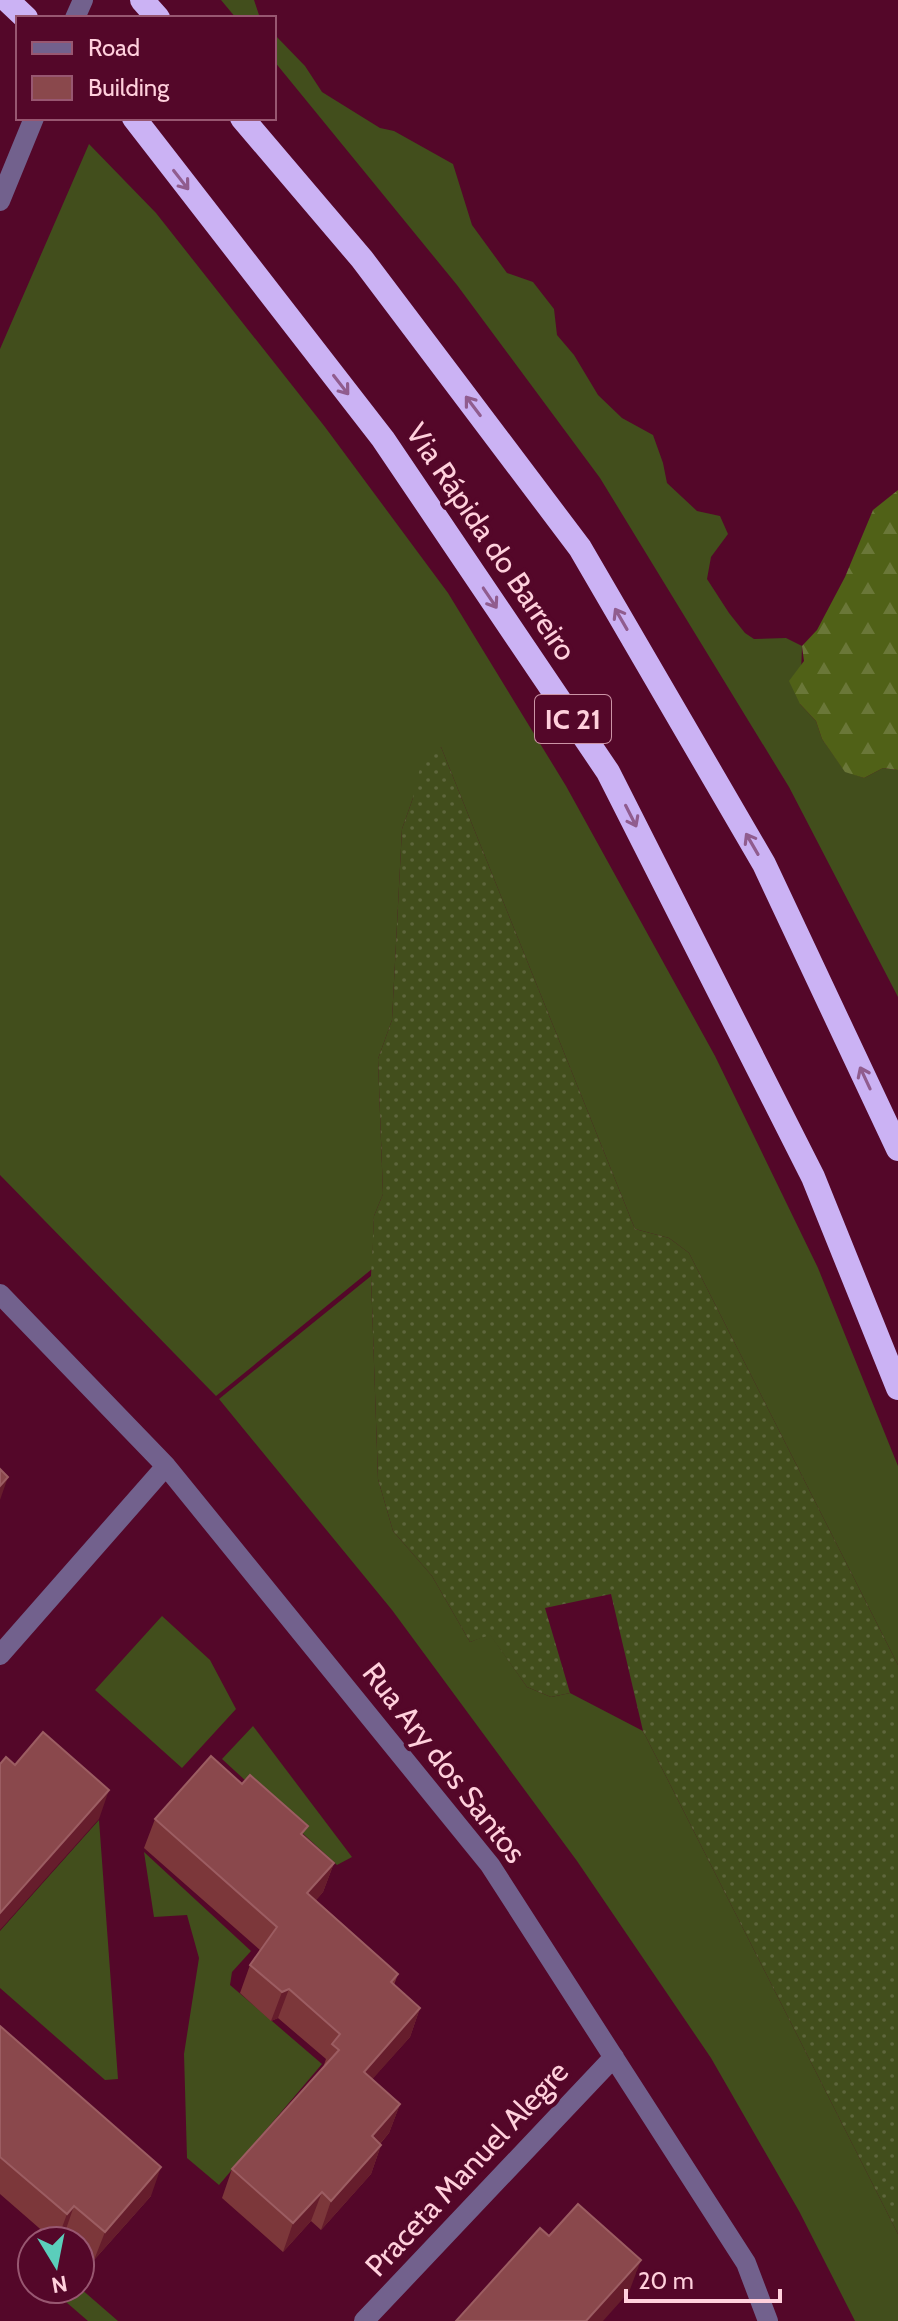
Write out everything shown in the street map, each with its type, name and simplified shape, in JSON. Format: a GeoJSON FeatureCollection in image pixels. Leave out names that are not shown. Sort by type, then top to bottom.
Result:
{"type":"FeatureCollection","features":[{"type":"Feature","properties":{"kind":"highway"},"geometry":{"type":"LineString","coordinates":[[7,0],[24,16]]}},
{"type":"Feature","properties":{"kind":"highway"},"geometry":{"type":"LineString","coordinates":[[142,0],[156,16]]}},
{"type":"Feature","properties":{"kind":"highway","name":"Via Rápida do Barreiro"},"geometry":{"type":"LineString","coordinates":[[136,120],[383,439],[608,772],[813,1177],[898,1388]]}},
{"type":"Feature","properties":{"kind":"highway","name":"Via Rápida do Barreiro"},"geometry":{"type":"LineString","coordinates":[[244,120],[362,259],[580,548],[764,864],[898,1149]]}},
{"type":"Feature","properties":{"kind":"street"},"geometry":{"type":"LineString","coordinates":[[0,201],[33,120]]}},
{"type":"Feature","properties":{"kind":"street","name":"Rua Ary dos Santos"},"geometry":{"type":"LineString","coordinates":[[0,1294],[166,1466],[490,1865],[746,2263],[768,2321]]}},
{"type":"Feature","properties":{"kind":"street"},"geometry":{"type":"LineString","coordinates":[[0,1655],[166,1466]]}},
{"type":"Feature","properties":{"kind":"street","name":"Praceta Manuel Alegre"},"geometry":{"type":"LineString","coordinates":[[364,2321],[614,2057]]}},
{"type":"Feature","properties":{"kind":"green space"},"geometry":{"type":"Polygon","coordinates":[[[221,0],[254,0],[259,16],[234,16],[221,0]]]}},
{"type":"Feature","properties":{"kind":"green space"},"geometry":{"type":"Polygon","coordinates":[[[276,36],[305,66],[322,92],[380,128],[394,131],[453,164],[472,225],[507,273],[533,282],[554,309],[557,335],[574,355],[598,395],[622,418],[653,435],[667,483],[697,511],[720,516],[728,534],[711,557],[707,579],[745,633],[754,639],[786,638],[802,646],[800,704],[816,721],[822,739],[845,771],[864,778],[883,768],[898,770],[898,997],[789,787],[600,478],[457,285],[276,63],[276,36]]]}},
{"type":"Feature","properties":{"kind":"green space"},"geometry":{"type":"Polygon","coordinates":[[[89,144],[156,213],[325,427],[448,593],[566,786],[715,1056],[818,1268],[898,1466],[898,1665],[689,1253],[669,1238],[635,1229],[441,747],[413,798],[402,829],[392,1020],[378,1059],[383,1194],[374,1216],[372,1269],[216,1396],[0,1175],[0,349],[89,144]]]}},
{"type":"Feature","properties":{"kind":"green space"},"geometry":{"type":"Polygon","coordinates":[[[898,490],[898,770],[883,768],[864,778],[845,772],[822,739],[816,721],[800,704],[789,681],[804,661],[802,646],[817,630],[845,577],[873,510],[898,490]]]}},
{"type":"Feature","properties":{"kind":"green space"},"geometry":{"type":"Polygon","coordinates":[[[441,747],[635,1229],[669,1238],[689,1253],[898,1665],[898,2234],[643,1731],[611,1594],[545,1608],[570,1693],[551,1697],[527,1687],[490,1635],[470,1642],[432,1576],[393,1531],[378,1479],[371,1276],[374,1216],[383,1194],[378,1059],[392,1020],[402,829],[422,759],[441,747]]]}},
{"type":"Feature","properties":{"kind":"green space"},"geometry":{"type":"Polygon","coordinates":[[[371,1276],[378,1479],[393,1531],[432,1576],[470,1642],[490,1634],[527,1687],[551,1697],[570,1693],[643,1731],[898,2234],[898,2321],[855,2321],[799,2211],[711,2058],[577,1861],[392,1610],[219,1399],[371,1276]]]}},
{"type":"Feature","properties":{"kind":"green space"},"geometry":{"type":"Polygon","coordinates":[[[162,1616],[210,1660],[236,1709],[182,1768],[95,1690],[162,1616]]]}},
{"type":"Feature","properties":{"kind":"green space"},"geometry":{"type":"Polygon","coordinates":[[[253,1726],[352,1857],[337,1865],[222,1759],[253,1726]]]}},
{"type":"Feature","properties":{"kind":"green space"},"geometry":{"type":"Polygon","coordinates":[[[99,1820],[118,2079],[105,2080],[0,1988],[0,1931],[99,1820]]]}},
{"type":"Feature","properties":{"kind":"green space"},"geometry":{"type":"Polygon","coordinates":[[[144,1852],[251,1951],[232,1972],[230,1985],[322,2064],[219,2185],[187,2158],[184,2054],[199,1958],[187,1915],[154,1917],[144,1852]]]}},
{"type":"Feature","properties":{"kind":"green space"},"geometry":{"type":"Polygon","coordinates":[[[96,2302],[118,2321],[88,2321],[70,2305],[96,2305],[96,2302]]]}},
{"type":"Feature","properties":{"kind":"building"},"geometry":{"type":"Polygon","coordinates":[[[0,1469],[8,1477],[0,1486],[0,1469]]]}},
{"type":"Feature","properties":{"kind":"building"},"geometry":{"type":"Polygon","coordinates":[[[43,1732],[109,1790],[0,1913],[0,1764],[6,1757],[15,1765],[43,1732]]]}},
{"type":"Feature","properties":{"kind":"building"},"geometry":{"type":"Polygon","coordinates":[[[211,1756],[242,1784],[250,1775],[308,1826],[301,1834],[334,1863],[307,1893],[398,1974],[391,1982],[420,2008],[364,2072],[400,2104],[372,2136],[381,2145],[331,2201],[322,2192],[293,2223],[232,2169],[339,2050],[332,2044],[340,2034],[289,1989],[282,1992],[250,1965],[277,1927],[155,1819],[211,1756]]]}},
{"type":"Feature","properties":{"kind":"building"},"geometry":{"type":"Polygon","coordinates":[[[0,2026],[161,2167],[105,2232],[74,2206],[67,2214],[0,2157],[0,2026]]]}},
{"type":"Feature","properties":{"kind":"building"},"geometry":{"type":"Polygon","coordinates":[[[578,2204],[641,2260],[586,2321],[456,2321],[540,2228],[549,2236],[578,2204]]]}}]}
